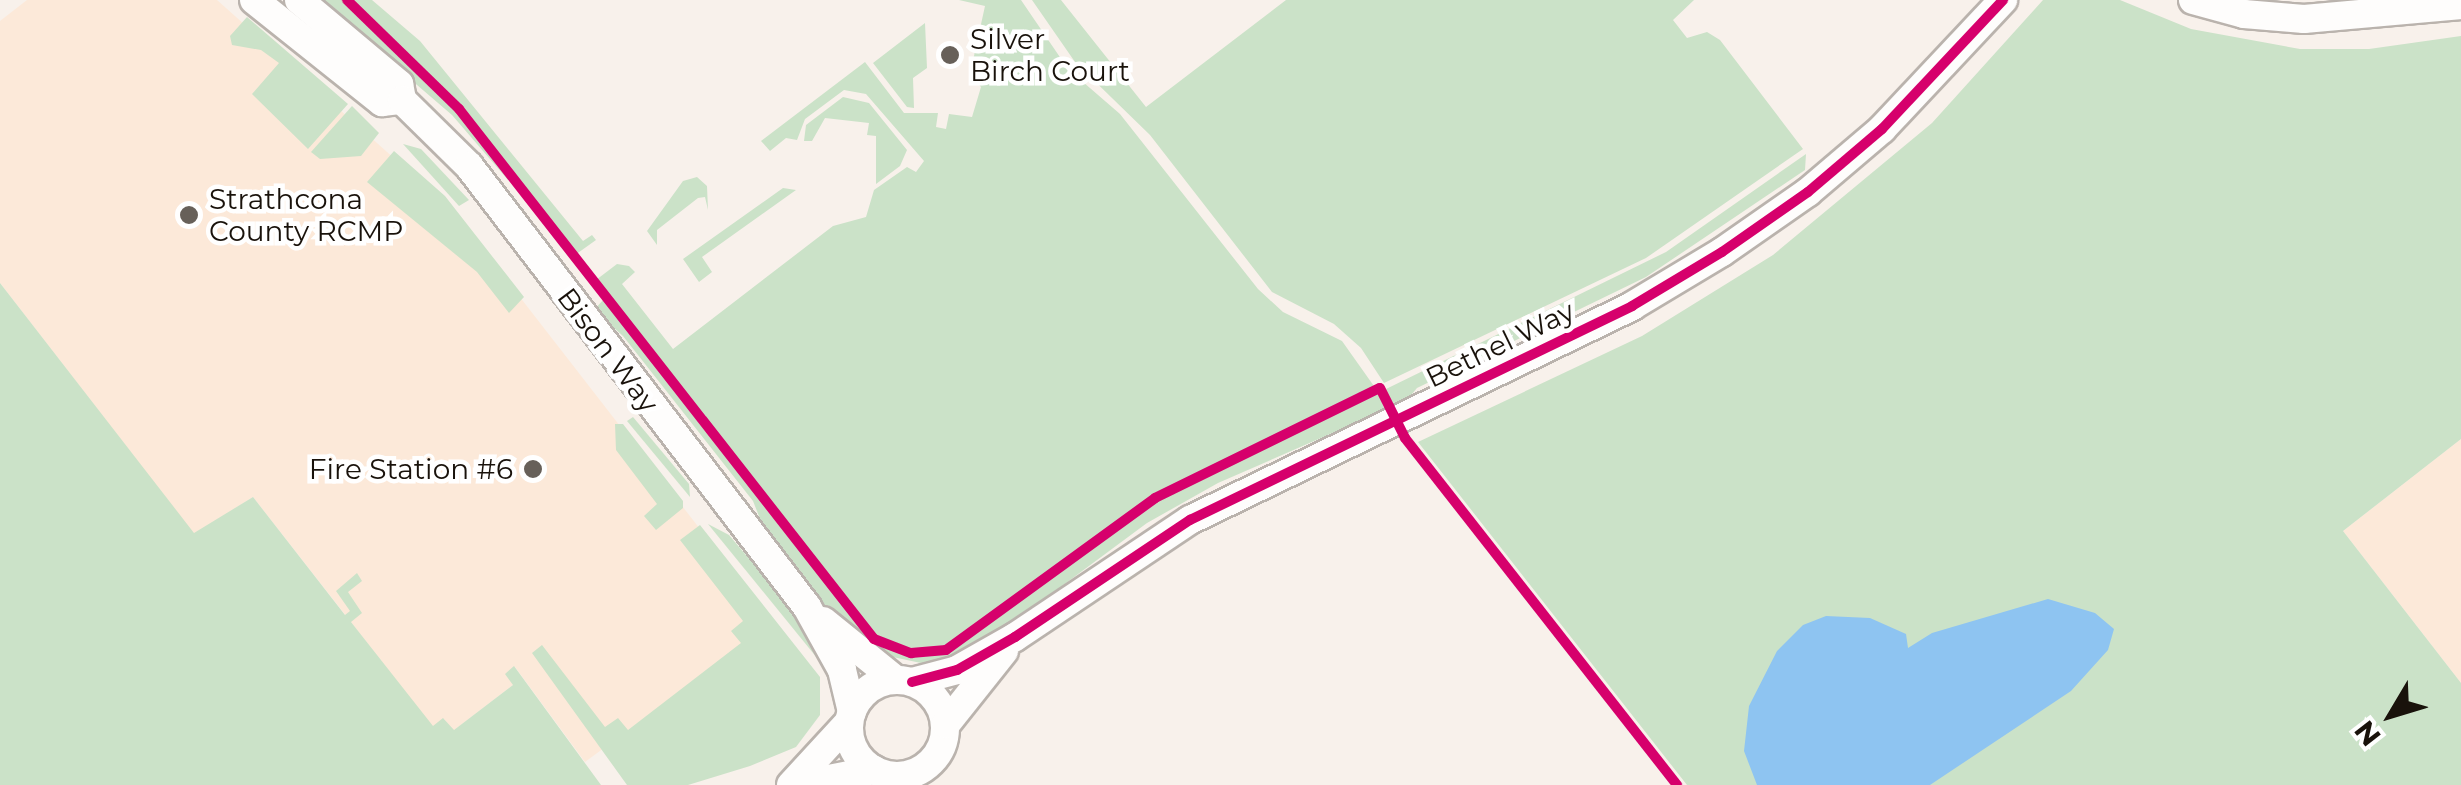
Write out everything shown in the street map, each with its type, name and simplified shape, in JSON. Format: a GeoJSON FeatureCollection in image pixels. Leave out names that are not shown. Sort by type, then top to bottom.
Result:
{"type":"FeatureCollection","features":[{"type":"Feature","properties":{"kind":"street","name":"Bison Way"},"geometry":{"type":"LineString","coordinates":[[254,0],[382,102],[402,100]]}},
{"type":"Feature","properties":{"kind":"street","name":"Bison Way"},"geometry":{"type":"LineString","coordinates":[[299,0],[399,84],[402,100],[469,166],[807,607],[842,670],[850,717]]}},
{"type":"Feature","properties":{"kind":"street","name":"Bethel Way"},"geometry":{"type":"LineString","coordinates":[[903,681],[957,670],[1015,637],[1190,520],[1632,306],[1722,252],[1808,192],[1882,129],[2004,0]]}},
{"type":"Feature","properties":{"kind":"street"},"geometry":{"type":"LineString","coordinates":[[2193,0],[2244,14],[2304,19],[2461,5]]}},
{"type":"Feature","properties":{"kind":"street","name":"Bison Way"},"geometry":{"type":"LineString","coordinates":[[807,607],[903,681]]}},
{"type":"Feature","properties":{"kind":"street","name":"Bethel Way"},"geometry":{"type":"LineString","coordinates":[[946,724],[1015,637]]}},
{"type":"Feature","properties":{"kind":"street"},"geometry":{"type":"LineString","coordinates":[[903,681],[932,694],[946,724],[941,749],[924,768],[900,776],[875,770],[794,785],[873,686],[903,681]]}},
{"type":"Feature","properties":{"kind":"street"},"geometry":{"type":"LineString","coordinates":[[850,717],[854,750],[875,770]]}},
{"type":"Feature","properties":{"kind":"shaded area"},"geometry":{"type":"Polygon","coordinates":[[[27,0],[217,0],[453,211],[773,623],[585,762],[515,667],[513,685],[453,731],[444,719],[433,727],[253,497],[194,534],[0,283],[0,21],[27,0]]]}},
{"type":"Feature","properties":{"kind":"shaded area"},"geometry":{"type":"Polygon","coordinates":[[[2461,439],[2461,683],[2343,531],[2461,439]]]}},
{"type":"Feature","properties":{"kind":"green space"},"geometry":{"type":"Polygon","coordinates":[[[318,0],[342,0],[385,37],[450,104],[509,179],[452,115],[318,0]]]}},
{"type":"Feature","properties":{"kind":"green space"},"geometry":{"type":"Polygon","coordinates":[[[350,0],[372,0],[420,41],[583,241],[592,235],[596,240],[575,255],[454,100],[350,0]]]}},
{"type":"Feature","properties":{"kind":"green space"},"geometry":{"type":"Polygon","coordinates":[[[959,0],[1021,0],[1068,69],[1120,114],[1258,289],[1283,312],[1342,341],[1376,389],[1144,503],[944,649],[925,651],[899,648],[869,632],[596,280],[617,264],[629,266],[635,272],[622,284],[673,349],[833,226],[866,217],[874,190],[907,167],[916,172],[924,161],[866,94],[844,90],[805,119],[797,140],[786,138],[770,151],[761,141],[865,62],[904,113],[938,113],[936,127],[946,129],[949,114],[972,117],[981,87],[970,74],[985,6],[959,0]]]}},
{"type":"Feature","properties":{"kind":"green space"},"geometry":{"type":"Polygon","coordinates":[[[1032,0],[1061,0],[1146,107],[1286,0],[1694,0],[1673,20],[1687,38],[1707,32],[1720,40],[1803,149],[1646,258],[1384,383],[1361,348],[1334,324],[1272,292],[1150,135],[1075,62],[1032,0]]]}},
{"type":"Feature","properties":{"kind":"green space"},"geometry":{"type":"Polygon","coordinates":[[[2043,0],[2120,0],[2191,29],[2300,49],[2369,49],[2461,36],[2461,439],[2343,531],[2461,683],[2461,785],[1687,785],[1418,442],[1642,336],[1773,255],[1932,123],[2043,0]]]}},
{"type":"Feature","properties":{"kind":"green space"},"geometry":{"type":"Polygon","coordinates":[[[247,17],[348,104],[308,149],[252,94],[279,63],[261,50],[232,45],[230,36],[247,17]]]}},
{"type":"Feature","properties":{"kind":"green space"},"geometry":{"type":"Polygon","coordinates":[[[925,23],[927,68],[913,78],[914,108],[907,107],[873,63],[925,23]]]}},
{"type":"Feature","properties":{"kind":"green space"},"geometry":{"type":"Polygon","coordinates":[[[843,97],[869,103],[907,150],[900,166],[876,184],[876,136],[867,135],[869,123],[825,118],[812,141],[804,141],[806,125],[843,97]]]}},
{"type":"Feature","properties":{"kind":"green space"},"geometry":{"type":"Polygon","coordinates":[[[352,106],[379,133],[361,156],[320,159],[311,152],[352,106]]]}},
{"type":"Feature","properties":{"kind":"green space"},"geometry":{"type":"Polygon","coordinates":[[[403,144],[421,149],[469,200],[459,206],[403,144]]]}},
{"type":"Feature","properties":{"kind":"green space"},"geometry":{"type":"Polygon","coordinates":[[[394,151],[445,196],[524,297],[509,313],[477,272],[367,182],[394,151]]]}},
{"type":"Feature","properties":{"kind":"green space"},"geometry":{"type":"Polygon","coordinates":[[[1806,154],[1805,170],[1646,277],[1417,388],[1407,400],[1395,405],[1390,399],[1386,389],[1666,252],[1806,154]]]}},
{"type":"Feature","properties":{"kind":"green space"},"geometry":{"type":"Polygon","coordinates":[[[697,177],[707,186],[708,210],[705,197],[698,198],[657,230],[657,245],[647,231],[683,181],[697,177]]]}},
{"type":"Feature","properties":{"kind":"green space"},"geometry":{"type":"Polygon","coordinates":[[[783,188],[796,190],[702,257],[712,272],[699,282],[683,259],[783,188]]]}},
{"type":"Feature","properties":{"kind":"green space"},"geometry":{"type":"Polygon","coordinates":[[[0,283],[194,533],[253,497],[345,615],[350,611],[336,591],[357,573],[362,581],[348,592],[362,613],[351,622],[433,726],[443,718],[454,730],[513,685],[505,674],[514,666],[601,785],[0,785],[0,283]]]}},
{"type":"Feature","properties":{"kind":"green space"},"geometry":{"type":"Polygon","coordinates":[[[604,299],[865,633],[865,639],[822,604],[766,534],[753,501],[623,336],[594,310],[604,299]]]}},
{"type":"Feature","properties":{"kind":"green space"},"geometry":{"type":"Polygon","coordinates":[[[1378,392],[1385,410],[1218,483],[1147,523],[977,649],[921,663],[888,656],[872,643],[910,655],[949,651],[1085,547],[1171,492],[1378,392]]]}},
{"type":"Feature","properties":{"kind":"green space"},"geometry":{"type":"Polygon","coordinates":[[[633,417],[689,484],[690,497],[627,421],[633,417]]]}},
{"type":"Feature","properties":{"kind":"green space"},"geometry":{"type":"Polygon","coordinates":[[[615,424],[623,424],[683,501],[683,508],[656,530],[644,516],[657,504],[616,450],[615,424]]]}},
{"type":"Feature","properties":{"kind":"green space"},"geometry":{"type":"Polygon","coordinates":[[[708,524],[729,535],[809,629],[826,669],[708,524]]]}},
{"type":"Feature","properties":{"kind":"green space"},"geometry":{"type":"Polygon","coordinates":[[[700,525],[820,677],[820,715],[796,747],[750,766],[688,785],[627,785],[532,653],[542,645],[605,727],[618,718],[628,730],[741,643],[731,631],[743,621],[680,540],[700,525]]]}},
{"type":"Feature","properties":{"kind":"water"},"geometry":{"type":"Polygon","coordinates":[[[2048,599],[2095,613],[2114,629],[2108,650],[2071,691],[1930,785],[1757,785],[1744,751],[1749,706],[1777,651],[1803,625],[1826,616],[1870,618],[1906,634],[1908,648],[1932,633],[2048,599]]]}},
{"type":"Feature","properties":{"kind":"cycle path"},"geometry":{"type":"LineString","coordinates":[[347,0],[459,109],[874,639],[911,653],[946,650],[1155,498],[1380,388],[1405,438],[1677,785]]}},
{"type":"Feature","properties":{"kind":"cycle path"},"geometry":{"type":"LineString","coordinates":[[912,682],[957,670],[1015,637],[1190,520],[1632,306],[1722,252],[1808,192],[1882,129],[2003,0]]}},
{"type":"Feature","properties":{"kind":"place","name":"Silver Birch Court"},"geometry":{"type":"Point","coordinates":[950,55]}},
{"type":"Feature","properties":{"kind":"place","name":"Strathcona County RCMP"},"geometry":{"type":"Point","coordinates":[189,215]}},
{"type":"Feature","properties":{"kind":"place","name":"Fire Station #6"},"geometry":{"type":"Point","coordinates":[533,469]}}]}
